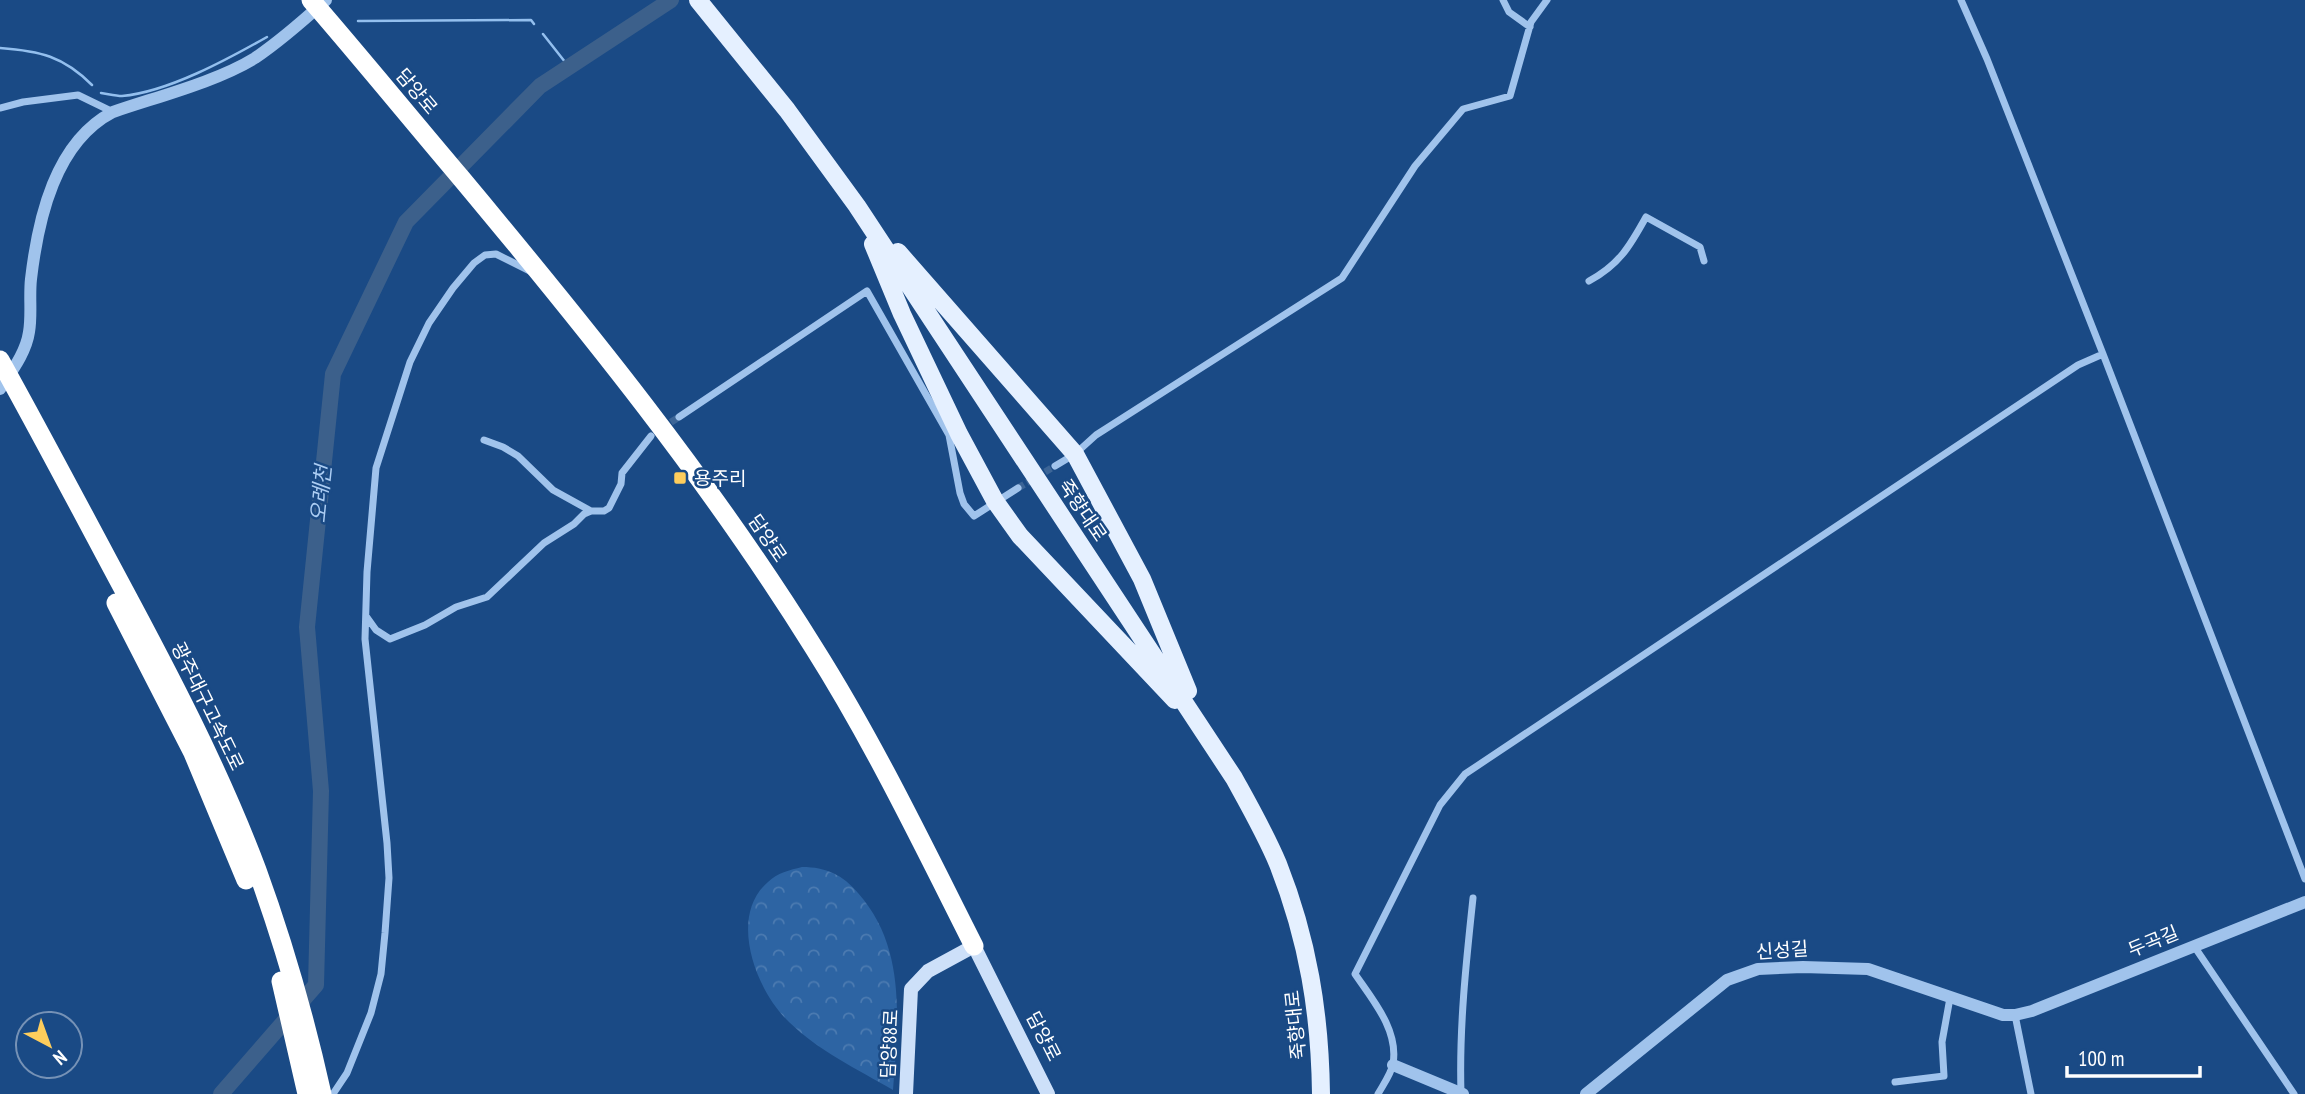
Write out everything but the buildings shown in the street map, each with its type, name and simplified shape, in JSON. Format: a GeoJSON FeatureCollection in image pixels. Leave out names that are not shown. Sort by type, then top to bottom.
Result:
{"type":"FeatureCollection","features":[{"type":"Feature","properties":{"kind":"highway","name":"담양로"},"geometry":{"type":"LineString","coordinates":[[318,3],[544,278],[682,453],[815,649],[898,794],[974,946]]}},
{"type":"Feature","properties":{"kind":"highway","name":"광주대구고속도로"},"geometry":{"type":"LineString","coordinates":[[1,362],[19,408],[260,880],[298,990],[322,1094]]}},
{"type":"Feature","properties":{"kind":"highway","name":"광주대구고속도로"},"geometry":{"type":"LineString","coordinates":[[0,388],[19,408]]}},
{"type":"Feature","properties":{"kind":"highway","name":"광주대구고속도로"},"geometry":{"type":"LineString","coordinates":[[231,824],[244,873],[281,980],[307,1094]]}},
{"type":"Feature","properties":{"kind":"main road","name":"죽향대로"},"geometry":{"type":"LineString","coordinates":[[698,0],[787,110],[857,206],[1234,778],[1278,864],[1295,912],[1315,997],[1320,1040],[1321,1094]]}},
{"type":"Feature","properties":{"kind":"main road"},"geometry":{"type":"LineString","coordinates":[[857,206],[1075,454],[1142,579],[1206,733]]}},
{"type":"Feature","properties":{"kind":"main road"},"geometry":{"type":"LineString","coordinates":[[857,206],[902,314],[959,434],[995,501],[1020,536],[1206,733]]}},
{"type":"Feature","properties":{"kind":"main road","name":"담양88로"},"geometry":{"type":"LineString","coordinates":[[906,1094],[911,989],[928,971],[974,946]]}},
{"type":"Feature","properties":{"kind":"main road","name":"담양로"},"geometry":{"type":"LineString","coordinates":[[974,946],[1048,1094]]}},
{"type":"Feature","properties":{"kind":"street"},"geometry":{"type":"LineString","coordinates":[[1503,0],[1509,12],[1530,27]]}},
{"type":"Feature","properties":{"kind":"street"},"geometry":{"type":"LineString","coordinates":[[1055,466],[1075,454],[1096,435],[1342,278],[1415,166],[1463,109],[1510,96],[1531,22],[1547,0]]}},
{"type":"Feature","properties":{"kind":"street"},"geometry":{"type":"LineString","coordinates":[[1961,0],[2104,354],[2305,879]]}},
{"type":"Feature","properties":{"kind":"street"},"geometry":{"type":"LineString","coordinates":[[0,388],[20,358],[29,331],[31,281],[38,228],[55,178],[77,143],[113,112],[212,77],[253,58],[301,23],[318,3]]}},
{"type":"Feature","properties":{"kind":"street"},"geometry":{"type":"LineString","coordinates":[[0,108],[23,102],[78,95],[113,112]]}},
{"type":"Feature","properties":{"kind":"street"},"geometry":{"type":"LineString","coordinates":[[1589,281],[1626,252],[1646,217],[1700,247],[1704,261]]}},
{"type":"Feature","properties":{"kind":"street"},"geometry":{"type":"LineString","coordinates":[[332,1094],[346,1073],[371,1013],[381,974],[385,933],[387,843],[368,667],[366,616],[374,478],[399,391],[418,344],[453,288],[474,263],[485,255],[496,254],[544,278]]}},
{"type":"Feature","properties":{"kind":"street"},"geometry":{"type":"LineString","coordinates":[[679,417],[867,291],[949,435],[960,493],[968,510],[974,516],[1018,488]]}},
{"type":"Feature","properties":{"kind":"street"},"geometry":{"type":"LineString","coordinates":[[1378,1094],[1393,1065],[1392,1041],[1382,1014],[1355,974],[1440,805],[1465,774],[2078,365],[2104,354]]}},
{"type":"Feature","properties":{"kind":"street"},"geometry":{"type":"LineString","coordinates":[[484,440],[519,456],[553,490],[591,511],[604,511],[609,508],[621,484],[622,473],[651,436]]}},
{"type":"Feature","properties":{"kind":"street"},"geometry":{"type":"LineString","coordinates":[[366,616],[376,630],[390,639],[425,625],[456,607],[486,597],[544,543],[591,511]]}},
{"type":"Feature","properties":{"kind":"street"},"geometry":{"type":"LineString","coordinates":[[1393,1065],[1462,1093],[1460,1058],[1464,980],[1473,898]]}},
{"type":"Feature","properties":{"kind":"street","name":"두곡길"},"geometry":{"type":"LineString","coordinates":[[2015,1015],[2305,902]]}},
{"type":"Feature","properties":{"kind":"street"},"geometry":{"type":"LineString","coordinates":[[2194,946],[2294,1094]]}},
{"type":"Feature","properties":{"kind":"street","name":"신성길"},"geometry":{"type":"LineString","coordinates":[[1586,1094],[1727,980],[1758,969],[1868,969],[2003,1015],[2015,1015]]}},
{"type":"Feature","properties":{"kind":"street"},"geometry":{"type":"LineString","coordinates":[[1895,1082],[1944,1076],[1942,1042],[1950,998]]}},
{"type":"Feature","properties":{"kind":"street"},"geometry":{"type":"LineString","coordinates":[[2015,1015],[2031,1094]]}},
{"type":"Feature","properties":{"kind":"green space"},"geometry":{"type":"Polygon","coordinates":[[[802,867],[826,870],[846,881],[874,914],[885,937],[896,987],[897,1038],[893,1090],[813,1042],[789,1022],[777,1009],[757,974],[748,934],[749,914],[756,897],[775,876],[802,867]]]}},
{"type":"Feature","properties":{"kind":"waterway","name":"오례천"},"geometry":{"type":"LineString","coordinates":[[221,1094],[316,985],[321,791],[307,627],[333,374],[406,222],[540,86],[671,0]]}},
{"type":"Feature","properties":{"kind":"waterway"},"geometry":{"type":"LineString","coordinates":[[358,21],[531,20],[534,24]]}},
{"type":"Feature","properties":{"kind":"waterway"},"geometry":{"type":"LineString","coordinates":[[543,34],[569,67]]}},
{"type":"Feature","properties":{"kind":"waterway"},"geometry":{"type":"LineString","coordinates":[[101,93],[122,96],[159,88],[197,73],[267,37]]}},
{"type":"Feature","properties":{"kind":"waterway"},"geometry":{"type":"LineString","coordinates":[[0,48],[39,53],[61,61],[92,85]]}},
{"type":"Feature","properties":{"kind":"tunnel"},"geometry":{"type":"LineString","coordinates":[[662,428],[679,417]]}},
{"type":"Feature","properties":{"kind":"tunnel"},"geometry":{"type":"LineString","coordinates":[[1018,488],[1055,466]]}},
{"type":"Feature","properties":{"kind":"place","name":"용주리"},"geometry":{"type":"Point","coordinates":[680,478]}}]}
